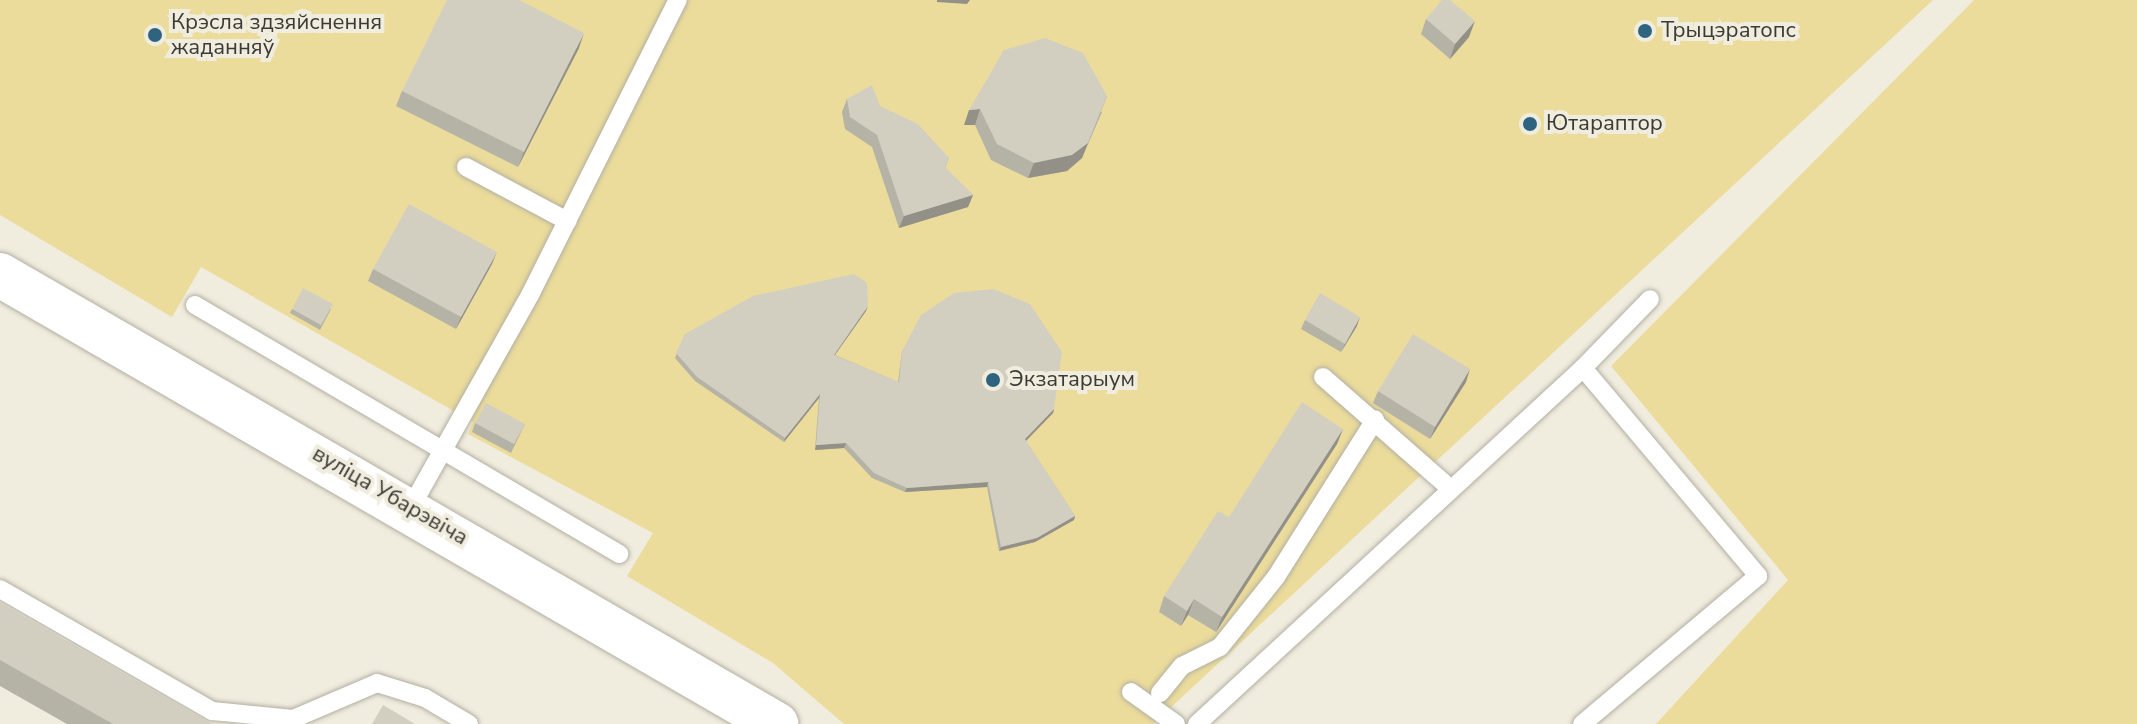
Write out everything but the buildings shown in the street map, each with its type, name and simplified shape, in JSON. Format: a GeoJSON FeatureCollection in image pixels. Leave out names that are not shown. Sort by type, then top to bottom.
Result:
{"type":"FeatureCollection","features":[{"type":"Feature","properties":{"kind":"main road","name":"вуліца Убарэвіча"},"geometry":{"type":"LineString","coordinates":[[0,275],[411,507],[776,724]]}},
{"type":"Feature","properties":{"kind":"lane"},"geometry":{"type":"LineString","coordinates":[[411,507],[444,454],[567,221],[678,0]]}},
{"type":"Feature","properties":{"kind":"lane"},"geometry":{"type":"LineString","coordinates":[[466,167],[567,221]]}},
{"type":"Feature","properties":{"kind":"lane"},"geometry":{"type":"LineString","coordinates":[[1202,722],[1583,368],[1650,299]]}},
{"type":"Feature","properties":{"kind":"lane"},"geometry":{"type":"LineString","coordinates":[[195,305],[619,554]]}},
{"type":"Feature","properties":{"kind":"lane"},"geometry":{"type":"LineString","coordinates":[[1582,724],[1758,576],[1583,368]]}},
{"type":"Feature","properties":{"kind":"lane"},"geometry":{"type":"LineString","coordinates":[[1323,377],[1451,489]]}},
{"type":"Feature","properties":{"kind":"lane"},"geometry":{"type":"LineString","coordinates":[[1160,693],[1182,666],[1220,647],[1276,577],[1375,420]]}},
{"type":"Feature","properties":{"kind":"lane"},"geometry":{"type":"LineString","coordinates":[[0,589],[212,711],[293,719],[377,683],[425,698],[469,724]]}},
{"type":"Feature","properties":{"kind":"lane"},"geometry":{"type":"LineString","coordinates":[[1131,692],[1176,724]]}},
{"type":"Feature","properties":{"kind":"shaded area"},"geometry":{"type":"Polygon","coordinates":[[[0,0],[1933,0],[1153,724],[844,724],[773,663],[627,576],[653,533],[468,434],[473,422],[201,267],[172,317],[0,215],[0,0]]]}},
{"type":"Feature","properties":{"kind":"shaded area"},"geometry":{"type":"Polygon","coordinates":[[[1974,0],[2137,0],[2137,724],[1656,724],[1788,580],[1611,366],[1974,0]]]}},
{"type":"Feature","properties":{"kind":"place","name":"Трыцэратопс"},"geometry":{"type":"Point","coordinates":[1645,31]}},
{"type":"Feature","properties":{"kind":"place","name":"Крэсла здзяйснення жаданняў"},"geometry":{"type":"Point","coordinates":[155,35]}},
{"type":"Feature","properties":{"kind":"place","name":"Ютараптор"},"geometry":{"type":"Point","coordinates":[1530,124]}},
{"type":"Feature","properties":{"kind":"place","name":"Экзатарыум"},"geometry":{"type":"Point","coordinates":[993,380]}}]}
